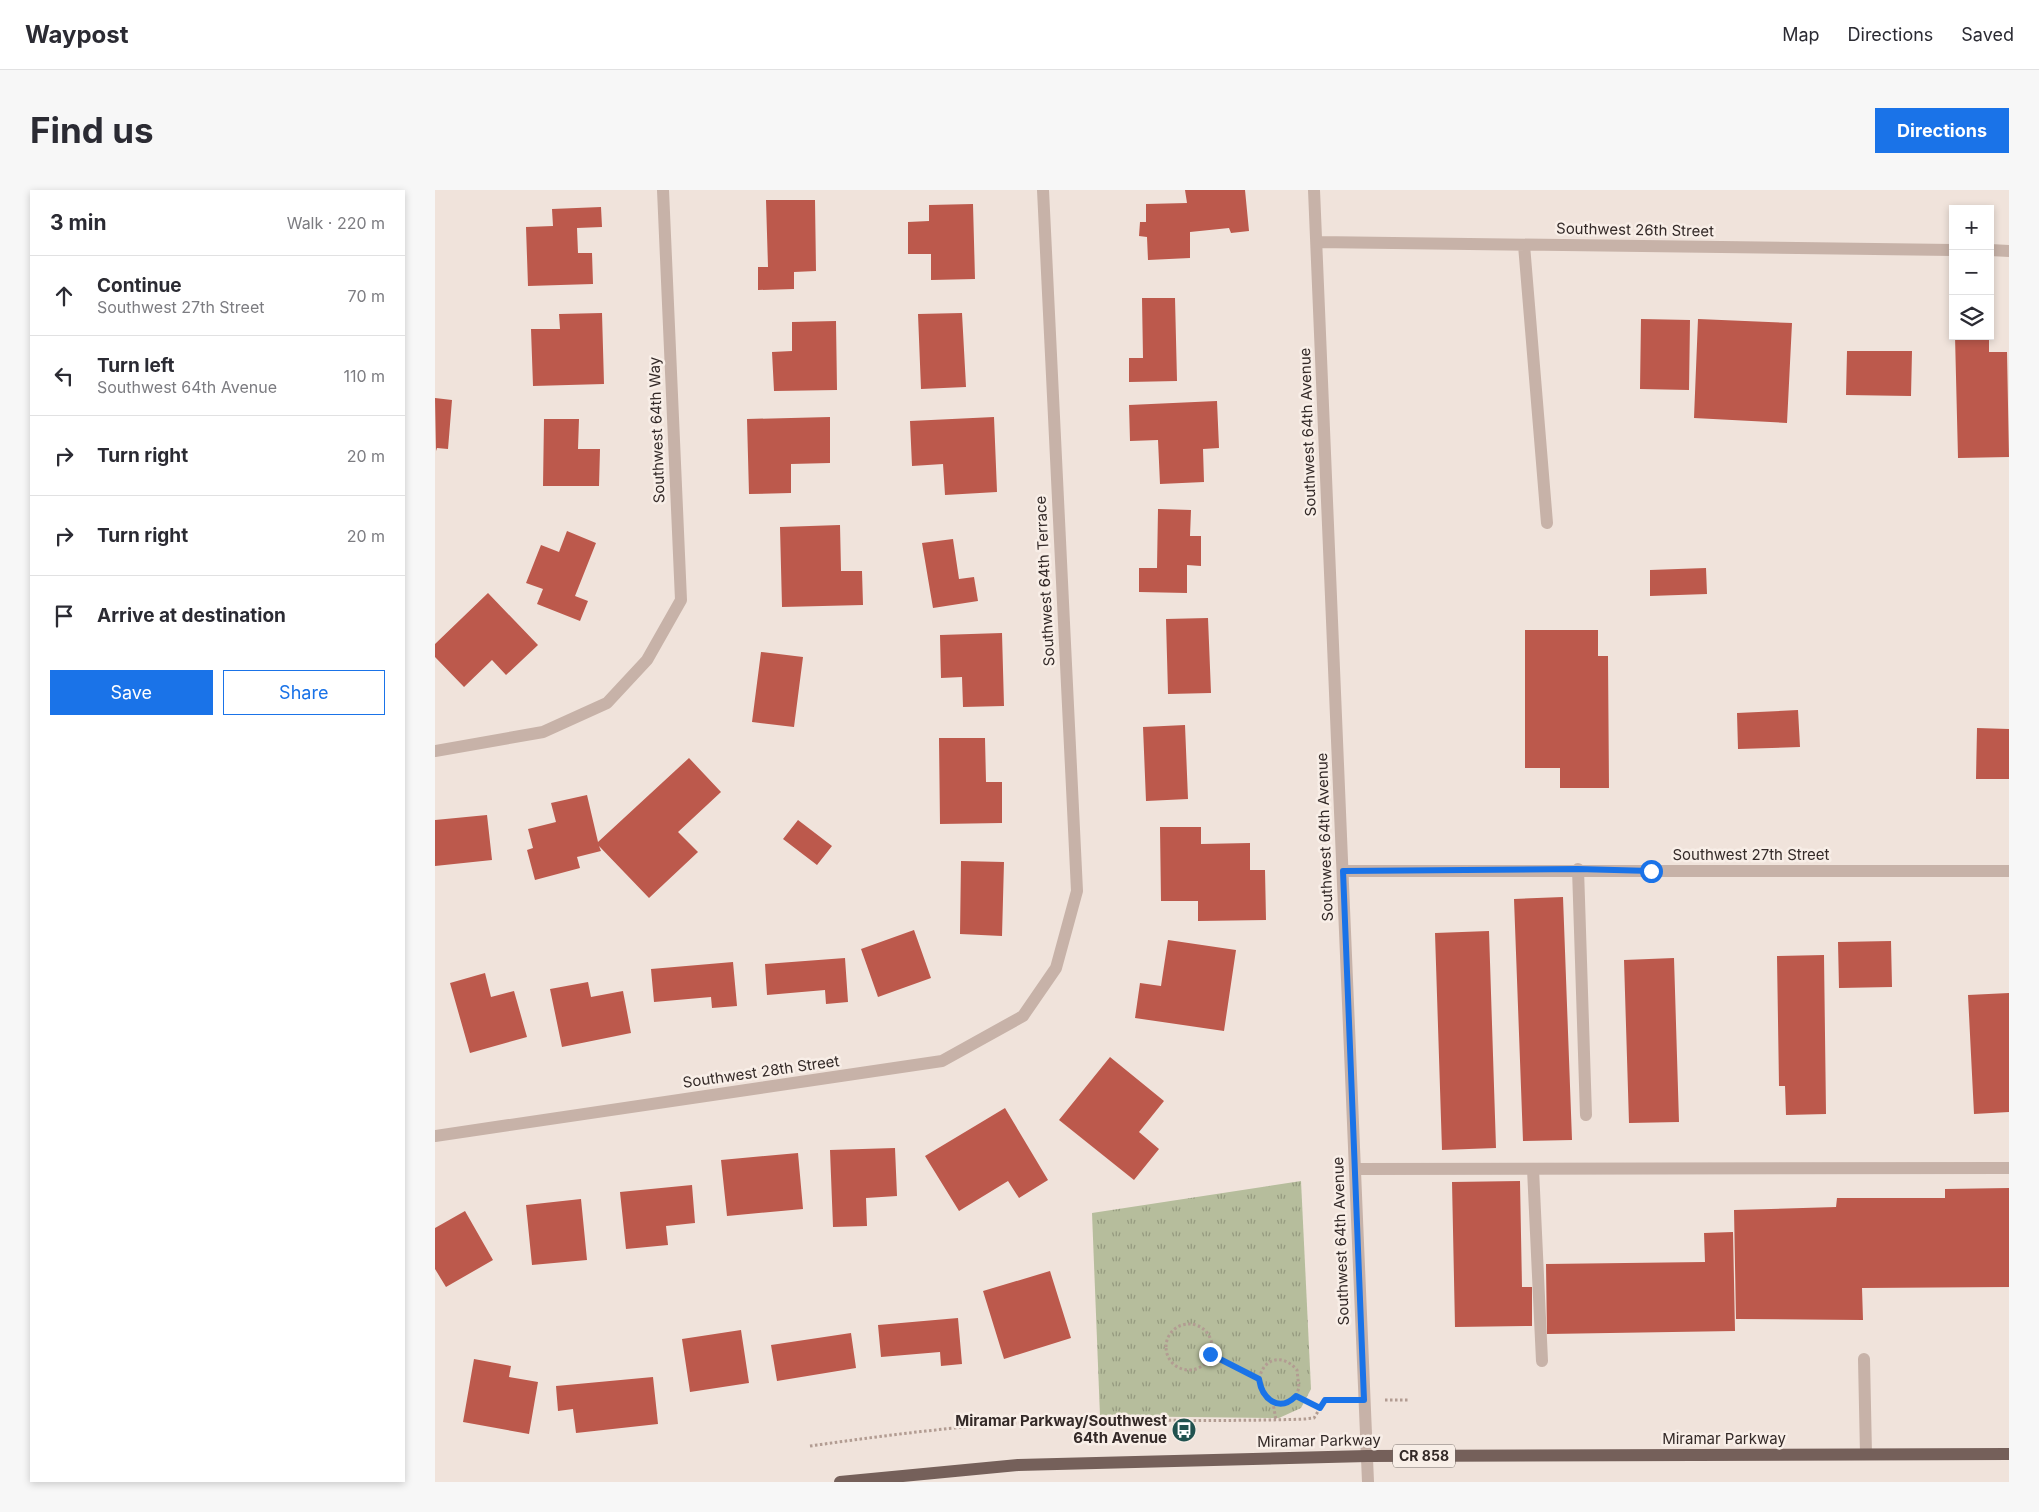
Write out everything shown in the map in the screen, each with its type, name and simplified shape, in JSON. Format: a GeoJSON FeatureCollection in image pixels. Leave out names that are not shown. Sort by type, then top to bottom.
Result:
{"type":"FeatureCollection","features":[{"type":"Feature","properties":{"kind":"main road","name":"Miramar Parkway"},"geometry":{"type":"LineString","coordinates":[[840,1482],[1018,1465],[1367,1456],[2009,1454]]}},
{"type":"Feature","properties":{"kind":"street","name":"Southwest 64th Way"},"geometry":{"type":"LineString","coordinates":[[435,751],[543,732],[607,703],[647,660],[681,600],[663,190]]}},
{"type":"Feature","properties":{"kind":"street","name":"Southwest 64th Terrace"},"geometry":{"type":"LineString","coordinates":[[1043,190],[1077,891],[1056,968]]}},
{"type":"Feature","properties":{"kind":"street","name":"Southwest 64th Avenue"},"geometry":{"type":"LineString","coordinates":[[1314,190],[1368,1482]]}},
{"type":"Feature","properties":{"kind":"street","name":"Southwest 26th Street"},"geometry":{"type":"LineString","coordinates":[[1317,242],[1949,250]]}},
{"type":"Feature","properties":{"kind":"street"},"geometry":{"type":"LineString","coordinates":[[1524,245],[1547,523]]}},
{"type":"Feature","properties":{"kind":"street"},"geometry":{"type":"LineString","coordinates":[[1994,250],[2009,251]]}},
{"type":"Feature","properties":{"kind":"street"},"geometry":{"type":"LineString","coordinates":[[1578,869],[1586,1115]]}},
{"type":"Feature","properties":{"kind":"street","name":"Southwest 27th Street"},"geometry":{"type":"LineString","coordinates":[[1343,871],[1578,869],[2009,871]]}},
{"type":"Feature","properties":{"kind":"street","name":"Southwest 28th Street"},"geometry":{"type":"LineString","coordinates":[[435,1136],[942,1061],[1023,1016],[1056,968]]}},
{"type":"Feature","properties":{"kind":"street"},"geometry":{"type":"LineString","coordinates":[[1355,1169],[2009,1168]]}},
{"type":"Feature","properties":{"kind":"street"},"geometry":{"type":"LineString","coordinates":[[1533,1169],[1542,1361]]}},
{"type":"Feature","properties":{"kind":"street"},"geometry":{"type":"LineString","coordinates":[[1864,1359],[1866,1454]]}},
{"type":"Feature","properties":{"kind":"path"},"geometry":{"type":"LineString","coordinates":[[1182,1324],[1198,1324],[1209,1337],[1210,1354],[1201,1368],[1185,1370],[1172,1361],[1168,1344],[1170,1336],[1175,1328],[1182,1324]]}},
{"type":"Feature","properties":{"kind":"path"},"geometry":{"type":"LineString","coordinates":[[1210,1354],[1259,1379]]}},
{"type":"Feature","properties":{"kind":"path"},"geometry":{"type":"LineString","coordinates":[[1275,1359],[1284,1359],[1297,1370],[1299,1388],[1296,1396],[1285,1403],[1273,1403],[1265,1398],[1259,1379],[1267,1363],[1275,1359]]}},
{"type":"Feature","properties":{"kind":"path"},"geometry":{"type":"LineString","coordinates":[[1296,1396],[1320,1408]]}},
{"type":"Feature","properties":{"kind":"path"},"geometry":{"type":"LineString","coordinates":[[810,1446],[921,1430],[990,1424],[1066,1421],[1276,1420],[1314,1418],[1325,1400],[1409,1400]]}},
{"type":"Feature","properties":{"kind":"path"},"geometry":{"type":"LineString","coordinates":[[1273,1403],[1276,1420]]}},
{"type":"Feature","properties":{"kind":"green space"},"geometry":{"type":"Polygon","coordinates":[[[1301,1181],[1311,1389],[1301,1408],[1279,1418],[1100,1416],[1092,1213],[1301,1181]]]}},
{"type":"Feature","properties":{"kind":"building"},"geometry":{"type":"Polygon","coordinates":[[[1185,190],[1245,190],[1249,231],[1231,233],[1229,228],[1190,232],[1190,258],[1148,260],[1147,237],[1139,236],[1140,222],[1146,222],[1146,204],[1187,203],[1185,190]]]}},
{"type":"Feature","properties":{"kind":"building"},"geometry":{"type":"Polygon","coordinates":[[[766,200],[815,200],[816,271],[794,272],[794,289],[758,290],[758,267],[768,267],[766,200]]]}},
{"type":"Feature","properties":{"kind":"building"},"geometry":{"type":"Polygon","coordinates":[[[973,204],[975,279],[931,280],[931,254],[908,254],[908,222],[929,221],[929,205],[973,204]]]}},
{"type":"Feature","properties":{"kind":"building"},"geometry":{"type":"Polygon","coordinates":[[[601,207],[602,227],[577,228],[578,253],[592,253],[593,284],[528,286],[526,227],[553,226],[552,209],[601,207]]]}},
{"type":"Feature","properties":{"kind":"building"},"geometry":{"type":"Polygon","coordinates":[[[1142,298],[1175,298],[1177,381],[1129,382],[1129,358],[1143,358],[1142,298]]]}},
{"type":"Feature","properties":{"kind":"building"},"geometry":{"type":"Polygon","coordinates":[[[602,313],[604,384],[533,386],[531,329],[560,329],[559,314],[602,313]]]}},
{"type":"Feature","properties":{"kind":"building"},"geometry":{"type":"Polygon","coordinates":[[[962,313],[966,387],[921,389],[918,314],[962,313]]]}},
{"type":"Feature","properties":{"kind":"building"},"geometry":{"type":"Polygon","coordinates":[[[1641,319],[1690,320],[1689,390],[1640,389],[1641,319]]]}},
{"type":"Feature","properties":{"kind":"building"},"geometry":{"type":"Polygon","coordinates":[[[1698,319],[1792,323],[1787,423],[1694,418],[1698,319]]]}},
{"type":"Feature","properties":{"kind":"building"},"geometry":{"type":"Polygon","coordinates":[[[836,321],[837,390],[774,391],[772,352],[792,351],[792,322],[836,321]]]}},
{"type":"Feature","properties":{"kind":"building"},"geometry":{"type":"Polygon","coordinates":[[[1955,340],[1989,340],[1989,352],[2007,352],[2009,457],[1958,458],[1955,340]]]}},
{"type":"Feature","properties":{"kind":"building"},"geometry":{"type":"Polygon","coordinates":[[[1847,351],[1912,351],[1911,396],[1846,395],[1847,351]]]}},
{"type":"Feature","properties":{"kind":"building"},"geometry":{"type":"Polygon","coordinates":[[[435,398],[452,400],[448,449],[437,448],[436,451],[435,398]]]}},
{"type":"Feature","properties":{"kind":"building"},"geometry":{"type":"Polygon","coordinates":[[[1217,401],[1219,448],[1203,449],[1204,482],[1160,484],[1158,440],[1130,441],[1129,405],[1217,401]]]}},
{"type":"Feature","properties":{"kind":"building"},"geometry":{"type":"Polygon","coordinates":[[[830,417],[830,463],[791,464],[791,493],[749,494],[747,419],[830,417]]]}},
{"type":"Feature","properties":{"kind":"building"},"geometry":{"type":"Polygon","coordinates":[[[994,417],[997,492],[945,495],[943,464],[912,466],[910,421],[994,417]]]}},
{"type":"Feature","properties":{"kind":"building"},"geometry":{"type":"Polygon","coordinates":[[[544,419],[579,419],[578,449],[600,449],[599,486],[543,486],[544,419]]]}},
{"type":"Feature","properties":{"kind":"building"},"geometry":{"type":"Polygon","coordinates":[[[1158,509],[1191,510],[1190,536],[1201,536],[1201,566],[1187,565],[1187,593],[1139,592],[1139,568],[1157,568],[1158,509]]]}},
{"type":"Feature","properties":{"kind":"building"},"geometry":{"type":"Polygon","coordinates":[[[840,525],[841,571],[862,571],[863,605],[782,607],[780,527],[840,525]]]}},
{"type":"Feature","properties":{"kind":"building"},"geometry":{"type":"Polygon","coordinates":[[[567,531],[596,543],[575,596],[588,601],[580,621],[537,604],[543,589],[526,583],[541,545],[559,552],[567,531]]]}},
{"type":"Feature","properties":{"kind":"building"},"geometry":{"type":"Polygon","coordinates":[[[953,539],[959,579],[974,577],[978,601],[933,608],[922,543],[953,539]]]}},
{"type":"Feature","properties":{"kind":"building"},"geometry":{"type":"Polygon","coordinates":[[[1706,568],[1707,594],[1650,596],[1650,570],[1706,568]]]}},
{"type":"Feature","properties":{"kind":"building"},"geometry":{"type":"Polygon","coordinates":[[[488,593],[538,645],[506,675],[492,660],[464,687],[435,657],[435,644],[488,593]]]}},
{"type":"Feature","properties":{"kind":"building"},"geometry":{"type":"Polygon","coordinates":[[[1208,618],[1211,693],[1168,694],[1166,619],[1208,618]]]}},
{"type":"Feature","properties":{"kind":"building"},"geometry":{"type":"Polygon","coordinates":[[[1525,630],[1598,630],[1598,656],[1608,656],[1609,788],[1560,788],[1560,768],[1525,768],[1525,630]]]}},
{"type":"Feature","properties":{"kind":"building"},"geometry":{"type":"Polygon","coordinates":[[[1002,633],[1004,706],[963,707],[962,677],[941,678],[940,635],[1002,633]]]}},
{"type":"Feature","properties":{"kind":"building"},"geometry":{"type":"Polygon","coordinates":[[[761,652],[803,657],[794,727],[752,722],[761,652]]]}},
{"type":"Feature","properties":{"kind":"building"},"geometry":{"type":"Polygon","coordinates":[[[1798,710],[1800,747],[1738,749],[1737,713],[1798,710]]]}},
{"type":"Feature","properties":{"kind":"building"},"geometry":{"type":"Polygon","coordinates":[[[1185,725],[1188,799],[1146,801],[1143,727],[1185,725]]]}},
{"type":"Feature","properties":{"kind":"building"},"geometry":{"type":"Polygon","coordinates":[[[1977,728],[2009,729],[2009,779],[1976,779],[1977,728]]]}},
{"type":"Feature","properties":{"kind":"building"},"geometry":{"type":"Polygon","coordinates":[[[939,738],[985,738],[986,782],[1002,782],[1002,823],[940,824],[939,738]]]}},
{"type":"Feature","properties":{"kind":"building"},"geometry":{"type":"Polygon","coordinates":[[[689,758],[721,792],[678,832],[698,852],[649,898],[599,846],[601,851],[577,857],[580,868],[535,880],[527,850],[533,848],[528,829],[556,822],[551,803],[587,795],[598,842],[689,758]]]}},
{"type":"Feature","properties":{"kind":"building"},"geometry":{"type":"Polygon","coordinates":[[[487,815],[492,860],[435,866],[435,820],[487,815]]]}},
{"type":"Feature","properties":{"kind":"building"},"geometry":{"type":"Polygon","coordinates":[[[798,820],[832,846],[817,865],[783,839],[798,820]]]}},
{"type":"Feature","properties":{"kind":"building"},"geometry":{"type":"Polygon","coordinates":[[[1160,827],[1201,827],[1201,844],[1250,843],[1250,870],[1265,870],[1266,920],[1198,921],[1198,901],[1161,901],[1160,827]]]}},
{"type":"Feature","properties":{"kind":"building"},"geometry":{"type":"Polygon","coordinates":[[[961,861],[1004,862],[1002,936],[960,934],[961,861]]]}},
{"type":"Feature","properties":{"kind":"building"},"geometry":{"type":"Polygon","coordinates":[[[1563,897],[1572,1140],[1523,1141],[1514,899],[1563,897]]]}},
{"type":"Feature","properties":{"kind":"building"},"geometry":{"type":"Polygon","coordinates":[[[914,930],[931,978],[878,997],[861,949],[914,930]]]}},
{"type":"Feature","properties":{"kind":"building"},"geometry":{"type":"Polygon","coordinates":[[[1489,931],[1496,1148],[1442,1150],[1435,933],[1489,931]]]}},
{"type":"Feature","properties":{"kind":"building"},"geometry":{"type":"Polygon","coordinates":[[[1168,940],[1236,950],[1224,1031],[1135,1018],[1140,983],[1161,986],[1168,940]]]}},
{"type":"Feature","properties":{"kind":"building"},"geometry":{"type":"Polygon","coordinates":[[[1891,941],[1892,987],[1839,988],[1838,942],[1891,941]]]}},
{"type":"Feature","properties":{"kind":"building"},"geometry":{"type":"Polygon","coordinates":[[[1824,955],[1826,1114],[1786,1115],[1785,1086],[1779,1086],[1777,956],[1824,955]]]}},
{"type":"Feature","properties":{"kind":"building"},"geometry":{"type":"Polygon","coordinates":[[[845,958],[848,1002],[826,1004],[825,990],[767,995],[765,964],[845,958]]]}},
{"type":"Feature","properties":{"kind":"building"},"geometry":{"type":"Polygon","coordinates":[[[1674,958],[1679,1122],[1629,1123],[1624,960],[1674,958]]]}},
{"type":"Feature","properties":{"kind":"building"},"geometry":{"type":"Polygon","coordinates":[[[733,962],[737,1006],[712,1008],[711,997],[654,1002],[651,969],[733,962]]]}},
{"type":"Feature","properties":{"kind":"building"},"geometry":{"type":"Polygon","coordinates":[[[485,973],[491,997],[514,991],[527,1037],[470,1053],[450,983],[485,973]]]}},
{"type":"Feature","properties":{"kind":"building"},"geometry":{"type":"Polygon","coordinates":[[[588,982],[591,997],[623,991],[631,1033],[562,1047],[550,989],[588,982]]]}},
{"type":"Feature","properties":{"kind":"building"},"geometry":{"type":"Polygon","coordinates":[[[2009,993],[2009,1112],[1974,1114],[1968,995],[2009,993]]]}},
{"type":"Feature","properties":{"kind":"building"},"geometry":{"type":"Polygon","coordinates":[[[1110,1057],[1164,1101],[1139,1132],[1159,1149],[1134,1180],[1059,1120],[1110,1057]]]}},
{"type":"Feature","properties":{"kind":"building"},"geometry":{"type":"Polygon","coordinates":[[[1005,1108],[1048,1180],[1019,1198],[1008,1181],[959,1211],[925,1156],[1005,1108]]]}},
{"type":"Feature","properties":{"kind":"building"},"geometry":{"type":"Polygon","coordinates":[[[895,1148],[897,1196],[866,1198],[867,1226],[833,1227],[830,1150],[895,1148]]]}},
{"type":"Feature","properties":{"kind":"building"},"geometry":{"type":"Polygon","coordinates":[[[798,1153],[803,1209],[727,1216],[721,1160],[798,1153]]]}},
{"type":"Feature","properties":{"kind":"building"},"geometry":{"type":"Polygon","coordinates":[[[1520,1181],[1522,1287],[1532,1287],[1532,1326],[1455,1327],[1452,1182],[1520,1181]]]}},
{"type":"Feature","properties":{"kind":"building"},"geometry":{"type":"Polygon","coordinates":[[[692,1185],[695,1223],[666,1226],[668,1245],[626,1249],[620,1192],[692,1185]]]}},
{"type":"Feature","properties":{"kind":"building"},"geometry":{"type":"Polygon","coordinates":[[[2009,1188],[2009,1287],[1862,1288],[1863,1320],[1736,1319],[1734,1210],[1836,1207],[1837,1198],[1945,1198],[1945,1189],[2009,1188]]]}},
{"type":"Feature","properties":{"kind":"building"},"geometry":{"type":"Polygon","coordinates":[[[581,1199],[587,1260],[532,1265],[526,1205],[581,1199]]]}},
{"type":"Feature","properties":{"kind":"building"},"geometry":{"type":"Polygon","coordinates":[[[465,1211],[493,1260],[446,1287],[435,1269],[435,1228],[465,1211]]]}},
{"type":"Feature","properties":{"kind":"building"},"geometry":{"type":"Polygon","coordinates":[[[1733,1232],[1735,1331],[1547,1334],[1546,1264],[1705,1262],[1704,1233],[1733,1232]]]}},
{"type":"Feature","properties":{"kind":"building"},"geometry":{"type":"Polygon","coordinates":[[[1050,1271],[1071,1338],[1004,1359],[983,1291],[1050,1271]]]}},
{"type":"Feature","properties":{"kind":"building"},"geometry":{"type":"Polygon","coordinates":[[[958,1318],[962,1364],[941,1366],[940,1352],[881,1357],[878,1325],[958,1318]]]}},
{"type":"Feature","properties":{"kind":"building"},"geometry":{"type":"Polygon","coordinates":[[[741,1330],[749,1383],[690,1392],[682,1339],[741,1330]]]}},
{"type":"Feature","properties":{"kind":"building"},"geometry":{"type":"Polygon","coordinates":[[[851,1333],[856,1368],[777,1381],[771,1345],[851,1333]]]}},
{"type":"Feature","properties":{"kind":"building"},"geometry":{"type":"Polygon","coordinates":[[[474,1359],[511,1366],[509,1377],[538,1382],[529,1434],[463,1422],[474,1359]]]}},
{"type":"Feature","properties":{"kind":"building"},"geometry":{"type":"Polygon","coordinates":[[[653,1377],[658,1424],[576,1433],[573,1409],[558,1411],[556,1386],[653,1377]]]}},
{"type":"Feature","properties":{"kind":"place","name":"Miramar Parkway/Southwest 64th Avenue"},"geometry":{"type":"Point","coordinates":[1184,1430]}},
{"type":"Feature","properties":{"kind":"route"},"geometry":{"type":"LineString","coordinates":[[1210,1354],[1259,1379],[1265,1398],[1273,1403],[1285,1403],[1291,1401],[1296,1396],[1320,1408],[1325,1400],[1364,1400],[1343,871],[1578,869],[1651,871]]}}]}
